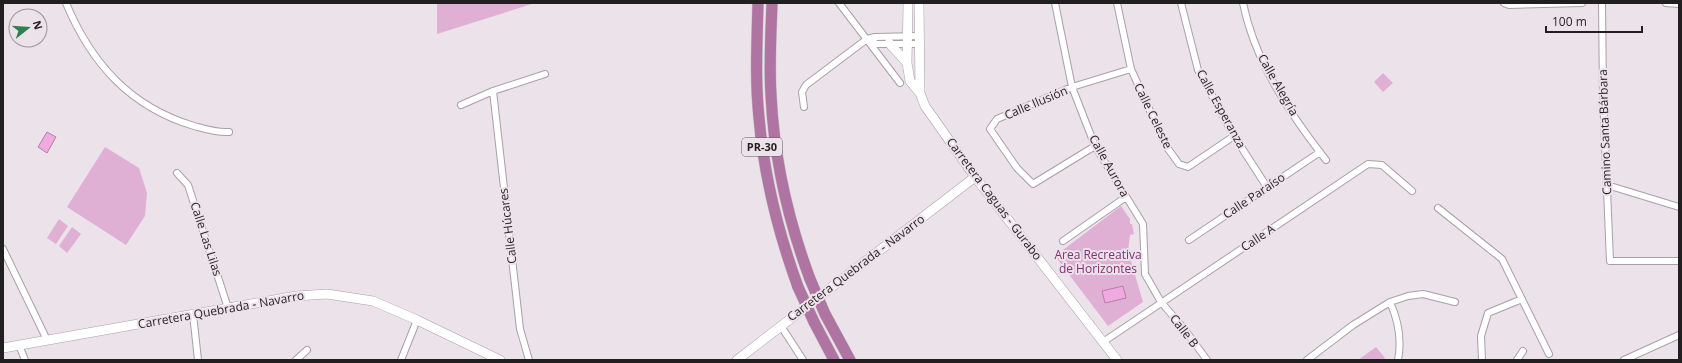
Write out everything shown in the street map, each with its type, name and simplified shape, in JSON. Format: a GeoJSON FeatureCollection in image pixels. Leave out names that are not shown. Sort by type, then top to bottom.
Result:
{"type":"FeatureCollection","features":[{"type":"Feature","properties":{"kind":"highway","name":"PR-30"},"geometry":{"type":"LineString","coordinates":[[758,3],[757,90],[765,165],[774,211],[798,287],[834,360]]}},
{"type":"Feature","properties":{"kind":"highway","name":"PR-30"},"geometry":{"type":"LineString","coordinates":[[772,3],[771,94],[776,150],[788,211],[810,279],[825,314],[850,360]]}},
{"type":"Feature","properties":{"kind":"street"},"geometry":{"type":"LineString","coordinates":[[66,3],[75,24],[91,52],[116,82],[139,101],[180,122],[216,132],[229,132]]}},
{"type":"Feature","properties":{"kind":"street"},"geometry":{"type":"LineString","coordinates":[[839,3],[900,83]]}},
{"type":"Feature","properties":{"kind":"street","name":"Carretera Caguas - Gurabo"},"geometry":{"type":"LineString","coordinates":[[908,3],[907,63],[910,81],[920,93],[925,106],[975,177],[1117,360]]}},
{"type":"Feature","properties":{"kind":"street","name":"Carretera Caguas - Gurabo"},"geometry":{"type":"LineString","coordinates":[[919,3],[920,93]]}},
{"type":"Feature","properties":{"kind":"street","name":"Calle Aurora"},"geometry":{"type":"LineString","coordinates":[[1055,3],[1072,87],[1095,146],[1143,224],[1145,274],[1161,302]]}},
{"type":"Feature","properties":{"kind":"street","name":"Calle Celeste"},"geometry":{"type":"LineString","coordinates":[[1117,3],[1131,69],[1166,146],[1179,164],[1188,167],[1234,136]]}},
{"type":"Feature","properties":{"kind":"street","name":"Calle Esperanza"},"geometry":{"type":"LineString","coordinates":[[1181,3],[1198,70],[1234,136],[1267,187]]}},
{"type":"Feature","properties":{"kind":"street","name":"Calle Alegría"},"geometry":{"type":"LineString","coordinates":[[1243,3],[1260,58],[1280,94],[1326,160]]}},
{"type":"Feature","properties":{"kind":"street"},"geometry":{"type":"LineString","coordinates":[[1504,3],[1509,5],[1582,3]]}},
{"type":"Feature","properties":{"kind":"street","name":"Camino Santa Bárbara"},"geometry":{"type":"LineString","coordinates":[[1602,3],[1603,95],[1610,262],[1679,261]]}},
{"type":"Feature","properties":{"kind":"street"},"geometry":{"type":"LineString","coordinates":[[1666,3],[1679,4]]}},
{"type":"Feature","properties":{"kind":"street"},"geometry":{"type":"LineString","coordinates":[[867,39],[877,44],[907,40]]}},
{"type":"Feature","properties":{"kind":"street"},"geometry":{"type":"LineString","coordinates":[[804,107],[802,92],[806,85],[867,39],[920,40]]}},
{"type":"Feature","properties":{"kind":"street"},"geometry":{"type":"LineString","coordinates":[[889,43],[907,63]]}},
{"type":"Feature","properties":{"kind":"street","name":"Calle Ilusión"},"geometry":{"type":"LineString","coordinates":[[1095,146],[1033,184],[1017,168],[990,129],[997,119],[1072,87],[1131,69]]}},
{"type":"Feature","properties":{"kind":"street"},"geometry":{"type":"LineString","coordinates":[[461,105],[493,91],[545,74]]}},
{"type":"Feature","properties":{"kind":"street","name":"Calle Húcares"},"geometry":{"type":"LineString","coordinates":[[493,91],[520,329],[529,360]]}},
{"type":"Feature","properties":{"kind":"street","name":"Calle Paraíso"},"geometry":{"type":"LineString","coordinates":[[1189,240],[1320,152]]}},
{"type":"Feature","properties":{"kind":"street","name":"Calle A"},"geometry":{"type":"LineString","coordinates":[[1102,342],[1368,164],[1382,165],[1412,191]]}},
{"type":"Feature","properties":{"kind":"street","name":"Calle Las Lilas"},"geometry":{"type":"LineString","coordinates":[[177,173],[188,185],[228,308]]}},
{"type":"Feature","properties":{"kind":"street","name":"Carretera Quebrada - Navarro"},"geometry":{"type":"LineString","coordinates":[[737,360],[975,177]]}},
{"type":"Feature","properties":{"kind":"street"},"geometry":{"type":"LineString","coordinates":[[1606,185],[1679,207]]}},
{"type":"Feature","properties":{"kind":"street"},"geometry":{"type":"LineString","coordinates":[[1062,241],[1126,197]]}},
{"type":"Feature","properties":{"kind":"street"},"geometry":{"type":"LineString","coordinates":[[1438,208],[1502,259],[1549,354]]}},
{"type":"Feature","properties":{"kind":"street"},"geometry":{"type":"LineString","coordinates":[[3,249],[47,340]]}},
{"type":"Feature","properties":{"kind":"street","name":"Carretera Quebrada - Navarro"},"geometry":{"type":"LineString","coordinates":[[3,348],[296,296],[327,294],[373,301],[417,320],[500,360]]}},
{"type":"Feature","properties":{"kind":"street"},"geometry":{"type":"LineString","coordinates":[[1307,360],[1353,325],[1390,302],[1408,296],[1423,294],[1455,302]]}},
{"type":"Feature","properties":{"kind":"street"},"geometry":{"type":"LineString","coordinates":[[1482,360],[1481,336],[1488,313],[1522,299]]}},
{"type":"Feature","properties":{"kind":"street","name":"Calle B"},"geometry":{"type":"LineString","coordinates":[[1161,302],[1185,330],[1207,360]]}},
{"type":"Feature","properties":{"kind":"street"},"geometry":{"type":"LineString","coordinates":[[1390,302],[1395,312],[1398,331],[1398,360]]}},
{"type":"Feature","properties":{"kind":"street"},"geometry":{"type":"LineString","coordinates":[[193,314],[198,360]]}},
{"type":"Feature","properties":{"kind":"street"},"geometry":{"type":"LineString","coordinates":[[401,360],[417,320]]}},
{"type":"Feature","properties":{"kind":"street"},"geometry":{"type":"LineString","coordinates":[[781,326],[803,360]]}},
{"type":"Feature","properties":{"kind":"street"},"geometry":{"type":"LineString","coordinates":[[1624,360],[1679,334]]}},
{"type":"Feature","properties":{"kind":"street"},"geometry":{"type":"LineString","coordinates":[[19,345],[25,360]]}},
{"type":"Feature","properties":{"kind":"street"},"geometry":{"type":"LineString","coordinates":[[296,360],[307,350]]}},
{"type":"Feature","properties":{"kind":"street"},"geometry":{"type":"LineString","coordinates":[[1517,360],[1523,350]]}},
{"type":"Feature","properties":{"kind":"green space"},"geometry":{"type":"Polygon","coordinates":[[[437,3],[535,3],[437,34],[437,3]]]}},
{"type":"Feature","properties":{"kind":"green space"},"geometry":{"type":"Polygon","coordinates":[[[1383,73],[1393,83],[1383,92],[1374,82],[1383,73]]]}},
{"type":"Feature","properties":{"kind":"green space"},"geometry":{"type":"Polygon","coordinates":[[[105,147],[139,168],[147,193],[145,216],[126,245],[67,207],[105,147]]]}},
{"type":"Feature","properties":{"kind":"green space","name":"Area Recreativa de Horizontes"},"geometry":{"type":"Polygon","coordinates":[[[1121,206],[1130,219],[1130,224],[1132,224],[1134,234],[1130,235],[1128,251],[1143,302],[1108,326],[1055,256],[1121,206]]]}},
{"type":"Feature","properties":{"kind":"green space"},"geometry":{"type":"Polygon","coordinates":[[[59,219],[68,226],[56,244],[47,238],[59,219]]]}},
{"type":"Feature","properties":{"kind":"green space"},"geometry":{"type":"Polygon","coordinates":[[[72,227],[81,234],[67,253],[59,246],[72,227]]]}},
{"type":"Feature","properties":{"kind":"green space"},"geometry":{"type":"Polygon","coordinates":[[[1376,347],[1385,358],[1382,360],[1358,360],[1376,347]]]}},
{"type":"Feature","properties":{"kind":"shaded area"},"geometry":{"type":"Polygon","coordinates":[[[47,132],[56,137],[47,153],[38,147],[47,132]]]}},
{"type":"Feature","properties":{"kind":"shaded area"},"geometry":{"type":"Polygon","coordinates":[[[1123,286],[1126,298],[1105,303],[1102,291],[1123,286]]]}}]}
